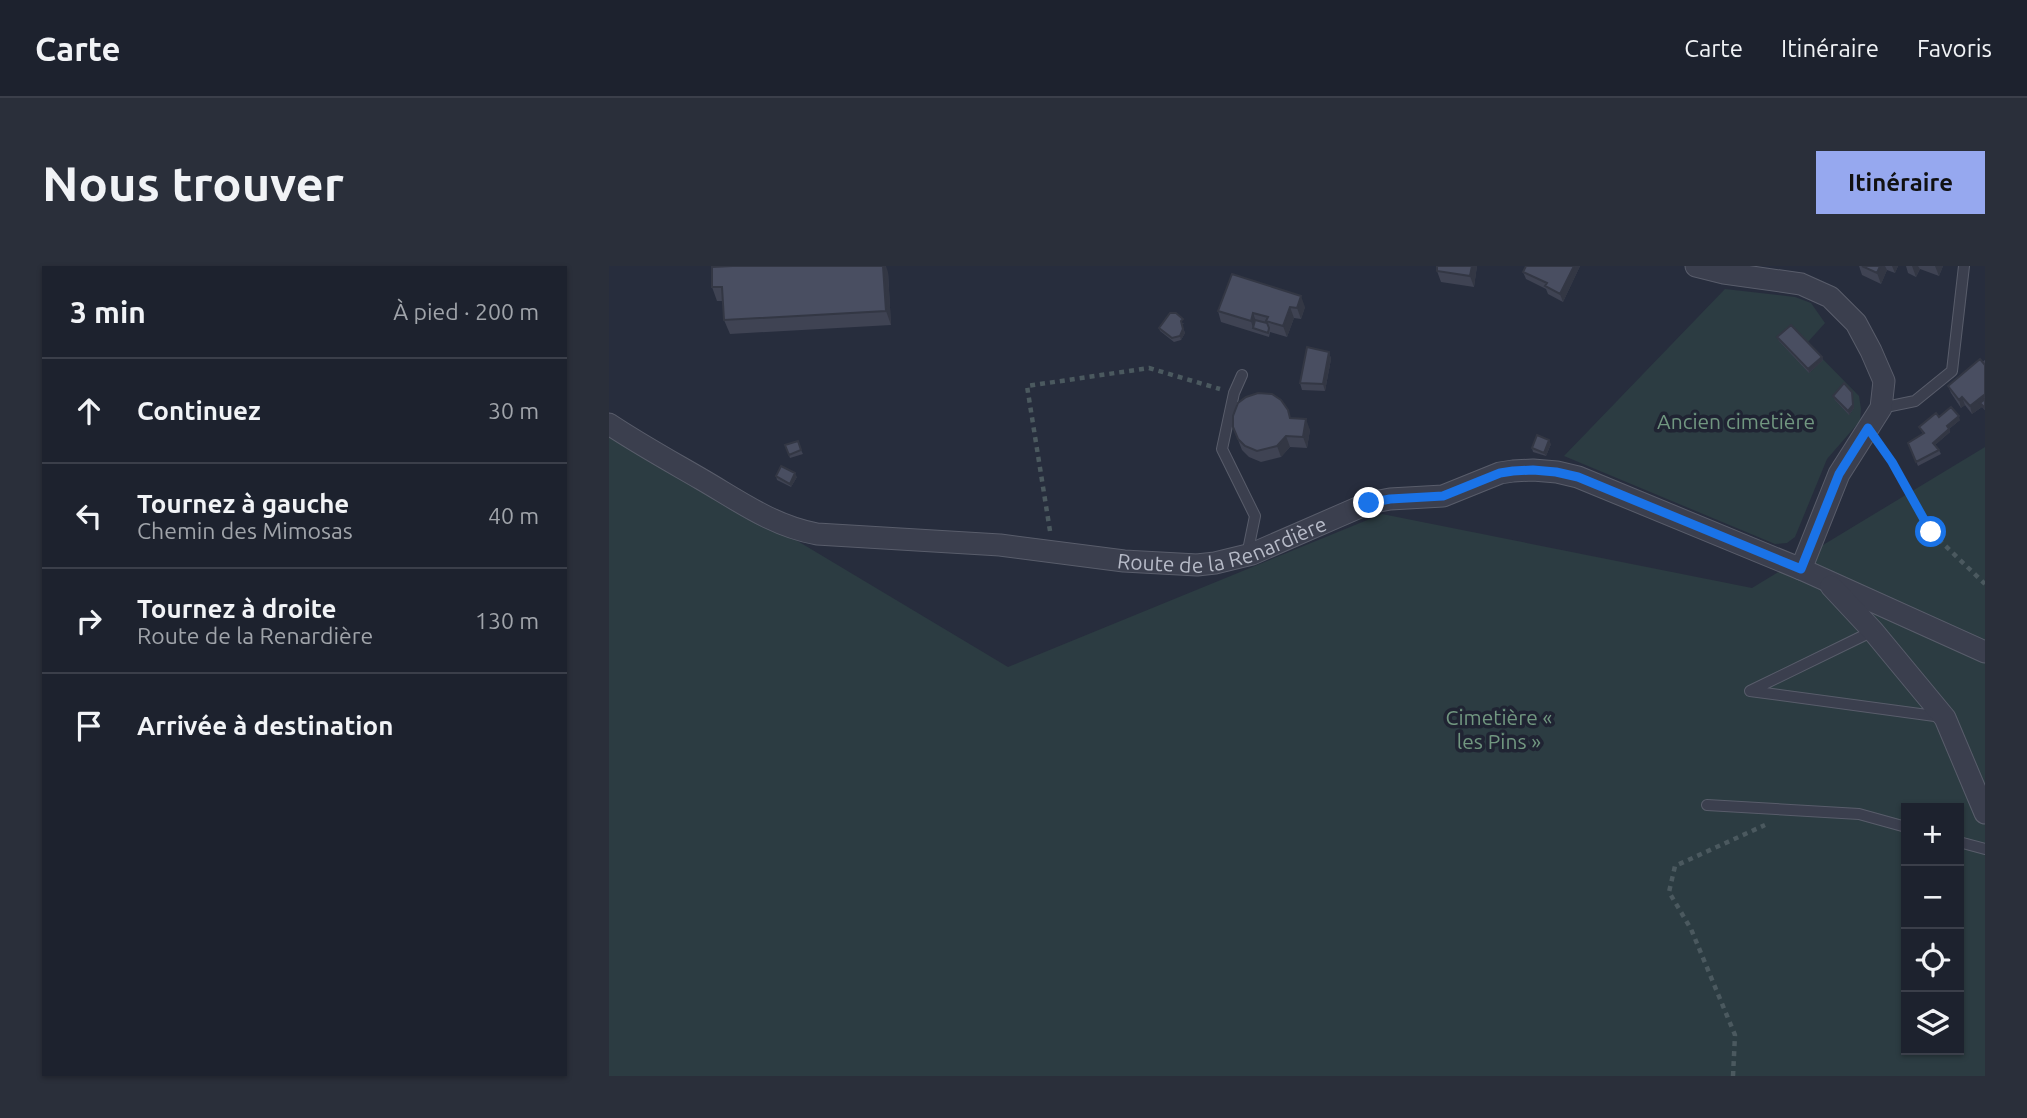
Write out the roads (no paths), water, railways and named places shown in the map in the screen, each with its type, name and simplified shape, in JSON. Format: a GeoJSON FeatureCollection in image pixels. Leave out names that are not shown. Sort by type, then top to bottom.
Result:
{"type":"FeatureCollection","features":[{"type":"Feature","properties":{"kind":"street"},"geometry":{"type":"LineString","coordinates":[[1696,266],[1724,273],[1801,284],[1830,297],[1856,323],[1884,382],[1881,408],[1839,474],[1801,569]]}},
{"type":"Feature","properties":{"kind":"street","name":"Route de la Renardière"},"geometry":{"type":"LineString","coordinates":[[609,424],[755,512],[799,531],[1000,545],[1180,565],[1215,564],[1247,555],[1369,503],[1443,496],[1500,473],[1533,470],[1556,472],[1578,477],[1801,569],[1985,652]]}},
{"type":"Feature","properties":{"kind":"street"},"geometry":{"type":"LineString","coordinates":[[1825,580],[1873,631],[1945,718],[1985,813]]}},
{"type":"Feature","properties":{"kind":"lane"},"geometry":{"type":"LineString","coordinates":[[1881,408],[1915,401],[1952,371],[1963,266]]}},
{"type":"Feature","properties":{"kind":"lane"},"geometry":{"type":"LineString","coordinates":[[1242,375],[1234,393],[1221,449],[1255,516],[1247,555]]}},
{"type":"Feature","properties":{"kind":"lane"},"geometry":{"type":"LineString","coordinates":[[1873,631],[1750,691],[1945,718]]}},
{"type":"Feature","properties":{"kind":"lane"},"geometry":{"type":"LineString","coordinates":[[1707,804],[1859,814],[1901,826]]}},
{"type":"Feature","properties":{"kind":"lane"},"geometry":{"type":"LineString","coordinates":[[1964,843],[1985,849]]}},
{"type":"Feature","properties":{"kind":"park label","name":"Ancien cimetière"},"geometry":{"type":"Point","coordinates":[1736,421]}},
{"type":"Feature","properties":{"kind":"park label","name":"Cimetière « les Pins »"},"geometry":{"type":"Point","coordinates":[1499,729]}}]}
